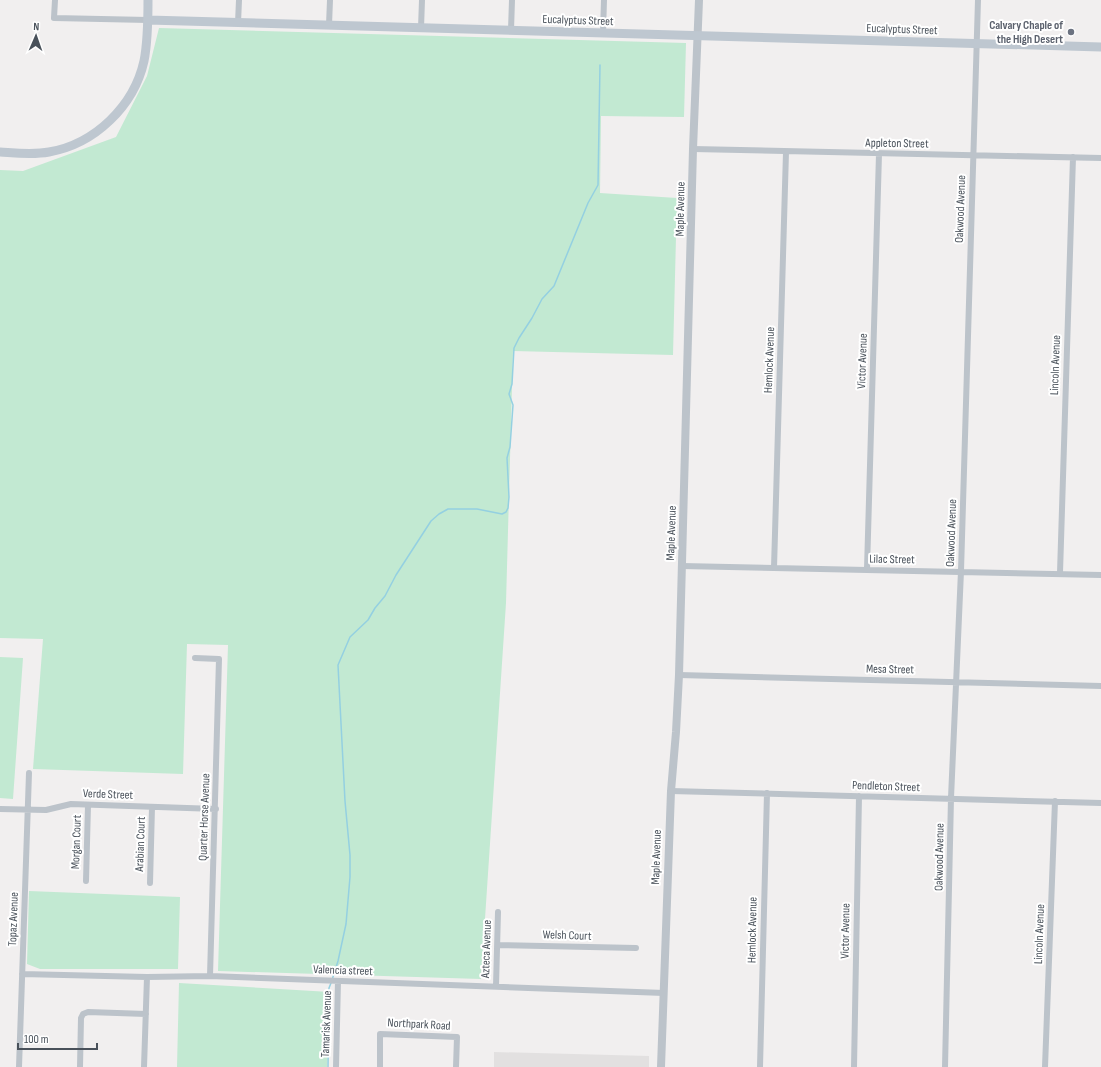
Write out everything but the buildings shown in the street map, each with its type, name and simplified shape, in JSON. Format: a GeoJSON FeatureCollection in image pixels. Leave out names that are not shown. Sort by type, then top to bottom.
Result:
{"type":"FeatureCollection","features":[{"type":"Feature","properties":{"kind":"main road"},"geometry":{"type":"LineString","coordinates":[[0,152],[35,154],[56,151],[82,140],[107,123],[123,105],[137,82],[145,55],[148,0]]}},
{"type":"Feature","properties":{"kind":"main road","name":"Eucalyptus Street"},"geometry":{"type":"LineString","coordinates":[[148,20],[1101,47]]}},
{"type":"Feature","properties":{"kind":"street","name":"Eucalyptus Street"},"geometry":{"type":"LineString","coordinates":[[54,0],[54,18],[148,20]]}},
{"type":"Feature","properties":{"kind":"street"},"geometry":{"type":"LineString","coordinates":[[238,23],[239,0]]}},
{"type":"Feature","properties":{"kind":"street"},"geometry":{"type":"LineString","coordinates":[[329,25],[330,0]]}},
{"type":"Feature","properties":{"kind":"street"},"geometry":{"type":"LineString","coordinates":[[421,28],[422,0]]}},
{"type":"Feature","properties":{"kind":"street"},"geometry":{"type":"LineString","coordinates":[[511,30],[512,0]]}},
{"type":"Feature","properties":{"kind":"street"},"geometry":{"type":"LineString","coordinates":[[603,33],[604,0]]}},
{"type":"Feature","properties":{"kind":"street","name":"Maple Avenue"},"geometry":{"type":"LineString","coordinates":[[661,1067],[671,791],[679,675],[693,149],[699,0]]}},
{"type":"Feature","properties":{"kind":"street","name":"Oakwood Avenue"},"geometry":{"type":"LineString","coordinates":[[945,1067],[951,798],[961,571],[972,156],[978,0]]}},
{"type":"Feature","properties":{"kind":"street","name":"Appleton Street"},"geometry":{"type":"LineString","coordinates":[[693,149],[1101,158]]}},
{"type":"Feature","properties":{"kind":"street","name":"Hemlock Avenue"},"geometry":{"type":"LineString","coordinates":[[774,568],[786,152]]}},
{"type":"Feature","properties":{"kind":"street","name":"Victor Avenue"},"geometry":{"type":"LineString","coordinates":[[867,570],[879,154]]}},
{"type":"Feature","properties":{"kind":"street","name":"Lincoln Avenue"},"geometry":{"type":"LineString","coordinates":[[1060,574],[1073,157]]}},
{"type":"Feature","properties":{"kind":"street","name":"Lilac Street"},"geometry":{"type":"LineString","coordinates":[[682,566],[1101,574]]}},
{"type":"Feature","properties":{"kind":"street","name":"Quarter Horse Avenue"},"geometry":{"type":"LineString","coordinates":[[195,658],[220,659],[210,976]]}},
{"type":"Feature","properties":{"kind":"street","name":"Mesa Street"},"geometry":{"type":"LineString","coordinates":[[679,675],[1101,686]]}},
{"type":"Feature","properties":{"kind":"street","name":"Topaz Avenue"},"geometry":{"type":"LineString","coordinates":[[19,1067],[29,773]]}},
{"type":"Feature","properties":{"kind":"street","name":"Pendleton Street"},"geometry":{"type":"LineString","coordinates":[[671,791],[1101,803]]}},
{"type":"Feature","properties":{"kind":"street","name":"Hemlock Avenue"},"geometry":{"type":"LineString","coordinates":[[760,1067],[767,793]]}},
{"type":"Feature","properties":{"kind":"street","name":"Victor Avenue"},"geometry":{"type":"LineString","coordinates":[[854,1067],[859,796]]}},
{"type":"Feature","properties":{"kind":"street","name":"Lincoln Avenue"},"geometry":{"type":"LineString","coordinates":[[1045,1067],[1055,801]]}},
{"type":"Feature","properties":{"kind":"street","name":"Verde Street"},"geometry":{"type":"LineString","coordinates":[[0,810],[46,810],[71,804],[216,809]]}},
{"type":"Feature","properties":{"kind":"street","name":"Morgan Court"},"geometry":{"type":"LineString","coordinates":[[86,881],[88,805]]}},
{"type":"Feature","properties":{"kind":"street","name":"Arabian Court"},"geometry":{"type":"LineString","coordinates":[[150,882],[152,807]]}},
{"type":"Feature","properties":{"kind":"street","name":"Azteca Avenue"},"geometry":{"type":"LineString","coordinates":[[496,986],[498,912]]}},
{"type":"Feature","properties":{"kind":"street","name":"Welsh Court"},"geometry":{"type":"LineString","coordinates":[[498,945],[636,948]]}},
{"type":"Feature","properties":{"kind":"street","name":"Valencia street"},"geometry":{"type":"LineString","coordinates":[[22,974],[147,977],[210,976],[664,993]]}},
{"type":"Feature","properties":{"kind":"street"},"geometry":{"type":"LineString","coordinates":[[144,1067],[147,977]]}},
{"type":"Feature","properties":{"kind":"street","name":"Tamarisk Avenue"},"geometry":{"type":"LineString","coordinates":[[336,1067],[338,981]]}},
{"type":"Feature","properties":{"kind":"street"},"geometry":{"type":"LineString","coordinates":[[80,1067],[81,1018],[83,1014],[88,1012],[146,1014]]}},
{"type":"Feature","properties":{"kind":"street","name":"Northpark Road"},"geometry":{"type":"LineString","coordinates":[[380,1067],[380,1034],[457,1037],[456,1067]]}},
{"type":"Feature","properties":{"kind":"shaded area"},"geometry":{"type":"Polygon","coordinates":[[[494,1052],[649,1056],[649,1067],[494,1067],[494,1052]]]}},
{"type":"Feature","properties":{"kind":"green space"},"geometry":{"type":"Polygon","coordinates":[[[159,28],[686,43],[684,117],[601,116],[600,193],[677,198],[673,355],[513,351],[506,603],[481,979],[218,971],[228,645],[187,644],[183,774],[33,769],[43,639],[0,638],[0,170],[23,171],[116,137],[147,76],[159,28]]]}},
{"type":"Feature","properties":{"kind":"green space"},"geometry":{"type":"Polygon","coordinates":[[[0,657],[23,658],[13,799],[0,798],[0,657]]]}},
{"type":"Feature","properties":{"kind":"green space"},"geometry":{"type":"Polygon","coordinates":[[[29,891],[180,897],[178,969],[40,969],[27,964],[29,891]]]}},
{"type":"Feature","properties":{"kind":"green space"},"geometry":{"type":"Polygon","coordinates":[[[179,983],[330,992],[327,1067],[177,1067],[179,983]]]}},
{"type":"Feature","properties":{"kind":"waterway"},"geometry":{"type":"LineString","coordinates":[[332,980],[338,961],[346,924],[350,877],[350,855],[345,801],[338,665],[350,637],[368,620],[375,608],[385,596],[396,575],[431,521],[448,509],[477,509],[502,514],[506,512],[508,508],[509,497],[507,458],[510,447],[513,405],[509,394],[512,384],[514,348],[542,299],[554,286],[588,203],[598,185],[600,65]]}},
{"type":"Feature","properties":{"kind":"waterway"},"geometry":{"type":"LineString","coordinates":[[328,1067],[329,988],[331,983]]}},
{"type":"Feature","properties":{"kind":"place","name":"Calvary Chaple of the High Desert"},"geometry":{"type":"Point","coordinates":[1071,32]}}]}
